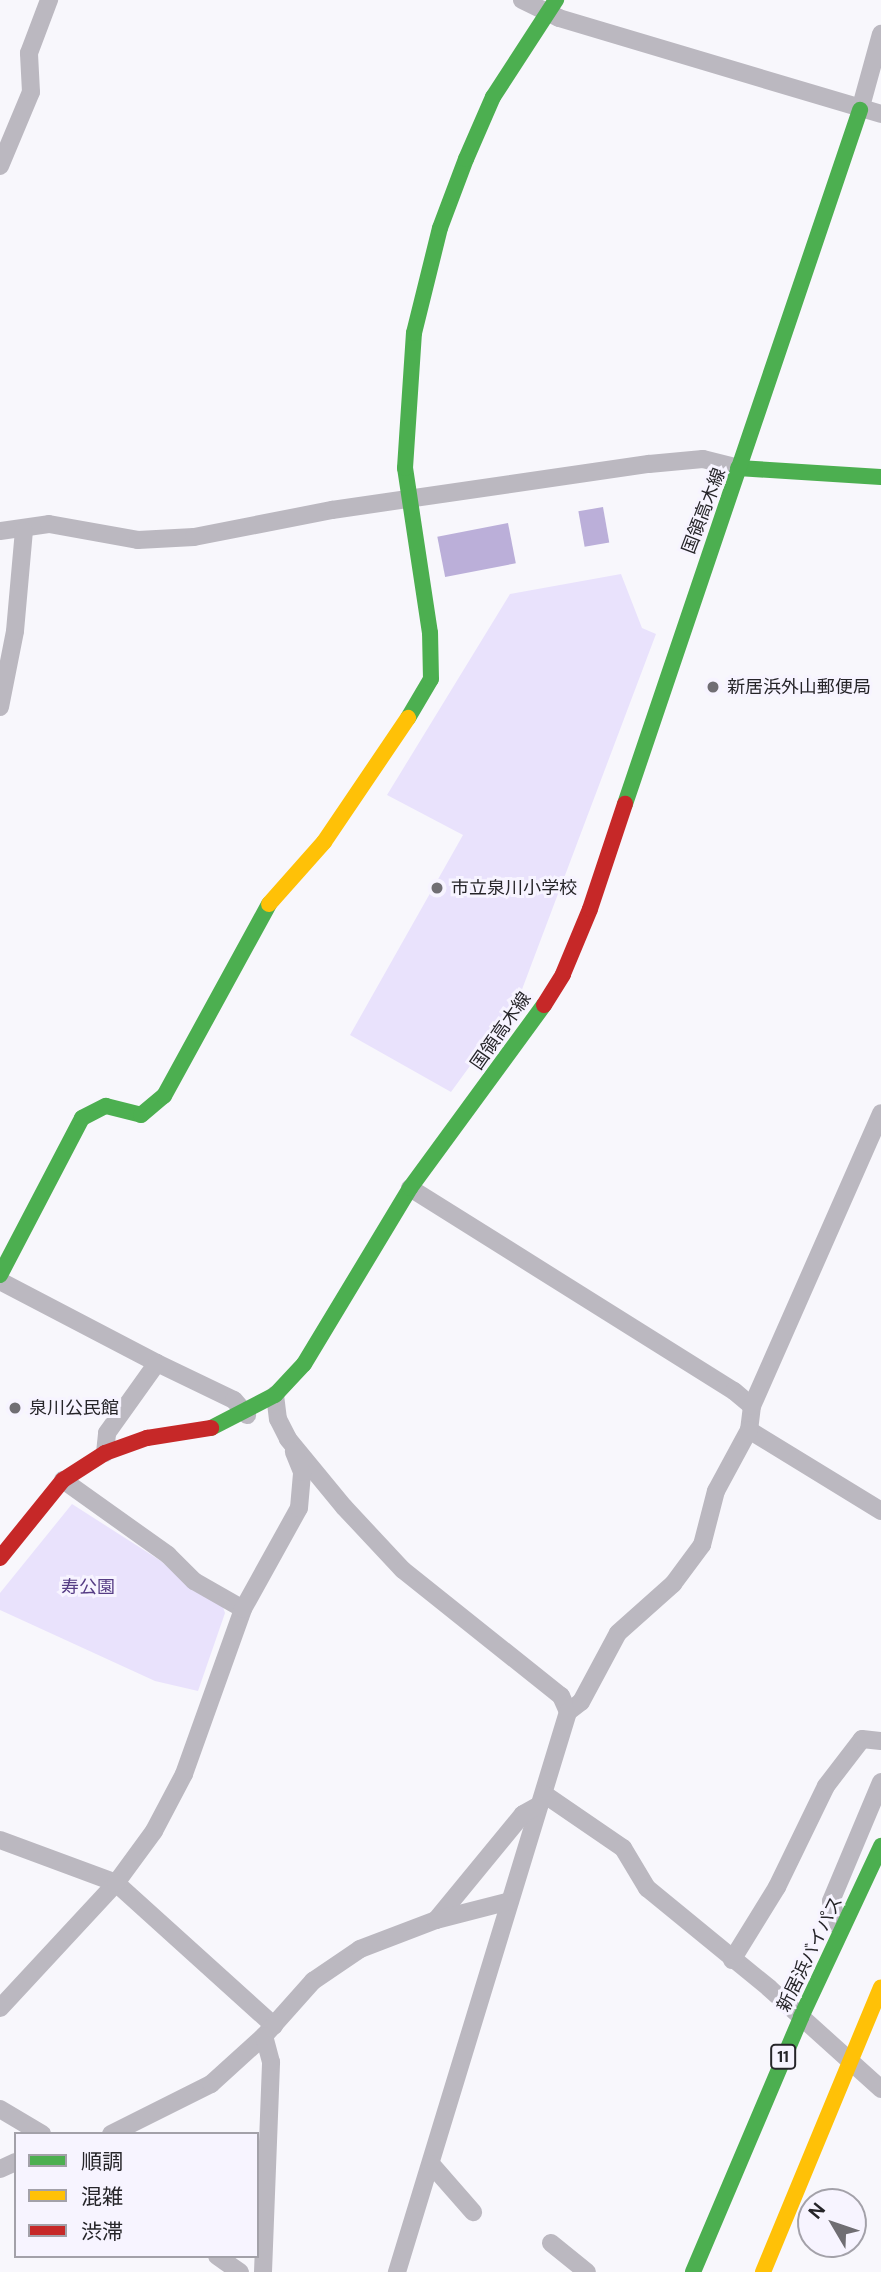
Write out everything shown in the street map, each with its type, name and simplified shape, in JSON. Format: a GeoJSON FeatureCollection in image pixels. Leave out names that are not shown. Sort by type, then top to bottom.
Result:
{"type":"FeatureCollection","features":[{"type":"Feature","properties":{"kind":"main road"},"geometry":{"type":"LineString","coordinates":[[0,1275],[82,1118],[106,1106],[141,1115],[164,1096],[259,916],[324,842],[386,756],[431,679],[430,633],[405,468],[414,333],[440,228],[493,97],[551,6]]}},
{"type":"Feature","properties":{"kind":"main road"},"geometry":{"type":"LineString","coordinates":[[738,468],[860,110]]}},
{"type":"Feature","properties":{"kind":"main road","name":"国領高木線"},"geometry":{"type":"LineString","coordinates":[[0,1558],[63,1480],[105,1452],[147,1438],[220,1426],[247,1415],[275,1395],[304,1364],[410,1188],[519,1044],[563,974],[590,909],[738,468],[881,477]]}},
{"type":"Feature","properties":{"kind":"main road","name":"新居浜バイパス"},"geometry":{"type":"LineString","coordinates":[[693,2272],[801,2017],[842,1936],[881,1846]]}},
{"type":"Feature","properties":{"kind":"main road"},"geometry":{"type":"LineString","coordinates":[[763,2272],[881,1987]]}},
{"type":"Feature","properties":{"kind":"street"},"geometry":{"type":"LineString","coordinates":[[0,166],[31,92],[29,53],[49,0]]}},
{"type":"Feature","properties":{"kind":"street"},"geometry":{"type":"LineString","coordinates":[[522,0],[551,6],[860,110],[881,114]]}},
{"type":"Feature","properties":{"kind":"street"},"geometry":{"type":"LineString","coordinates":[[860,110],[881,34]]}},
{"type":"Feature","properties":{"kind":"street"},"geometry":{"type":"LineString","coordinates":[[0,531],[24,531],[49,524],[138,540],[194,537],[332,510],[409,502],[649,464],[703,459],[738,468]]}},
{"type":"Feature","properties":{"kind":"street"},"geometry":{"type":"LineString","coordinates":[[0,707],[15,631],[24,531]]}},
{"type":"Feature","properties":{"kind":"street"},"geometry":{"type":"LineString","coordinates":[[397,2272],[568,1712],[581,1702],[618,1633],[673,1584],[702,1545],[716,1491],[749,1430],[752,1406],[881,1113]]}},
{"type":"Feature","properties":{"kind":"street"},"geometry":{"type":"LineString","coordinates":[[410,1188],[752,1406]]}},
{"type":"Feature","properties":{"kind":"street"},"geometry":{"type":"LineString","coordinates":[[0,1281],[234,1400],[247,1415]]}},
{"type":"Feature","properties":{"kind":"street"},"geometry":{"type":"LineString","coordinates":[[105,1452],[107,1433],[157,1363]]}},
{"type":"Feature","properties":{"kind":"street"},"geometry":{"type":"LineString","coordinates":[[0,2008],[116,1883],[154,1831],[184,1774],[243,1609],[299,1508],[302,1472],[278,1419],[275,1395]]}},
{"type":"Feature","properties":{"kind":"street"},"geometry":{"type":"LineString","coordinates":[[749,1430],[881,1511]]}},
{"type":"Feature","properties":{"kind":"street"},"geometry":{"type":"LineString","coordinates":[[288,1439],[403,1570],[561,1696],[568,1712]]}},
{"type":"Feature","properties":{"kind":"street"},"geometry":{"type":"LineString","coordinates":[[63,1480],[168,1555],[194,1581],[243,1609]]}},
{"type":"Feature","properties":{"kind":"street"},"geometry":{"type":"LineString","coordinates":[[732,1960],[777,1887],[826,1786],[862,1739],[881,1741]]}},
{"type":"Feature","properties":{"kind":"street"},"geometry":{"type":"LineString","coordinates":[[842,1936],[831,1901],[881,1782]]}},
{"type":"Feature","properties":{"kind":"street"},"geometry":{"type":"LineString","coordinates":[[436,1920],[523,1814],[542,1799]]}},
{"type":"Feature","properties":{"kind":"street"},"geometry":{"type":"LineString","coordinates":[[542,1799],[623,1848],[647,1888],[801,2017],[881,2090]]}},
{"type":"Feature","properties":{"kind":"street"},"geometry":{"type":"LineString","coordinates":[[0,1840],[116,1883],[269,2031],[271,2062],[263,2272]]}},
{"type":"Feature","properties":{"kind":"street"},"geometry":{"type":"LineString","coordinates":[[115,2132],[211,2084],[269,2031],[313,1981],[360,1949],[436,1920],[510,1901]]}},
{"type":"Feature","properties":{"kind":"street"},"geometry":{"type":"LineString","coordinates":[[0,2109],[39,2132]]}},
{"type":"Feature","properties":{"kind":"street"},"geometry":{"type":"LineString","coordinates":[[431,2164],[473,2212]]}},
{"type":"Feature","properties":{"kind":"street"},"geometry":{"type":"LineString","coordinates":[[551,2243],[587,2272]]}},
{"type":"Feature","properties":{"kind":"street"},"geometry":{"type":"LineString","coordinates":[[220,2258],[240,2272]]}},
{"type":"Feature","properties":{"kind":"green space"},"geometry":{"type":"Polygon","coordinates":[[[621,574],[642,628],[656,634],[518,1000],[451,1092],[350,1035],[463,835],[387,795],[510,594],[621,574]]]}},
{"type":"Feature","properties":{"kind":"green space","name":"寿公園"},"geometry":{"type":"Polygon","coordinates":[[[72,1504],[161,1561],[190,1587],[221,1601],[225,1613],[198,1691],[155,1681],[0,1610],[0,1593],[72,1504]]]}},
{"type":"Feature","properties":{"kind":"shaded area"},"geometry":{"type":"Polygon","coordinates":[[[603,507],[609,542],[585,547],[578,511],[603,507]]]}},
{"type":"Feature","properties":{"kind":"shaded area"},"geometry":{"type":"Polygon","coordinates":[[[508,523],[516,563],[445,577],[437,537],[508,523]]]}},
{"type":"Feature","properties":{"kind":"traffic: fast"},"geometry":{"type":"LineString","coordinates":[[408,718],[431,679],[430,633],[405,468],[414,333],[440,228],[466,159],[493,97],[556,0]]}},
{"type":"Feature","properties":{"kind":"traffic: fast"},"geometry":{"type":"LineString","coordinates":[[625,804],[860,110]]}},
{"type":"Feature","properties":{"kind":"traffic: fast"},"geometry":{"type":"LineString","coordinates":[[738,468],[881,477]]}},
{"type":"Feature","properties":{"kind":"traffic: fast"},"geometry":{"type":"LineString","coordinates":[[0,1275],[82,1118],[106,1106],[141,1115],[164,1096],[269,904]]}},
{"type":"Feature","properties":{"kind":"traffic: fast"},"geometry":{"type":"LineString","coordinates":[[211,1428],[275,1395],[304,1364],[410,1188],[544,1005]]}},
{"type":"Feature","properties":{"kind":"traffic: fast"},"geometry":{"type":"LineString","coordinates":[[693,2272],[801,2017],[881,1846]]}},
{"type":"Feature","properties":{"kind":"traffic: slow"},"geometry":{"type":"LineString","coordinates":[[269,904],[324,842],[408,718]]}},
{"type":"Feature","properties":{"kind":"traffic: slow"},"geometry":{"type":"LineString","coordinates":[[763,2272],[881,1987]]}},
{"type":"Feature","properties":{"kind":"traffic: jam"},"geometry":{"type":"LineString","coordinates":[[544,1005],[563,974],[590,909],[625,804]]}},
{"type":"Feature","properties":{"kind":"traffic: jam"},"geometry":{"type":"LineString","coordinates":[[0,1558],[63,1480],[105,1453],[147,1438],[211,1428]]}},
{"type":"Feature","properties":{"kind":"place","name":"新居浜外山郵便局"},"geometry":{"type":"Point","coordinates":[713,687]}},
{"type":"Feature","properties":{"kind":"place","name":"市立泉川小学校"},"geometry":{"type":"Point","coordinates":[437,888]}},
{"type":"Feature","properties":{"kind":"place","name":"泉川公民館"},"geometry":{"type":"Point","coordinates":[15,1408]}}]}
